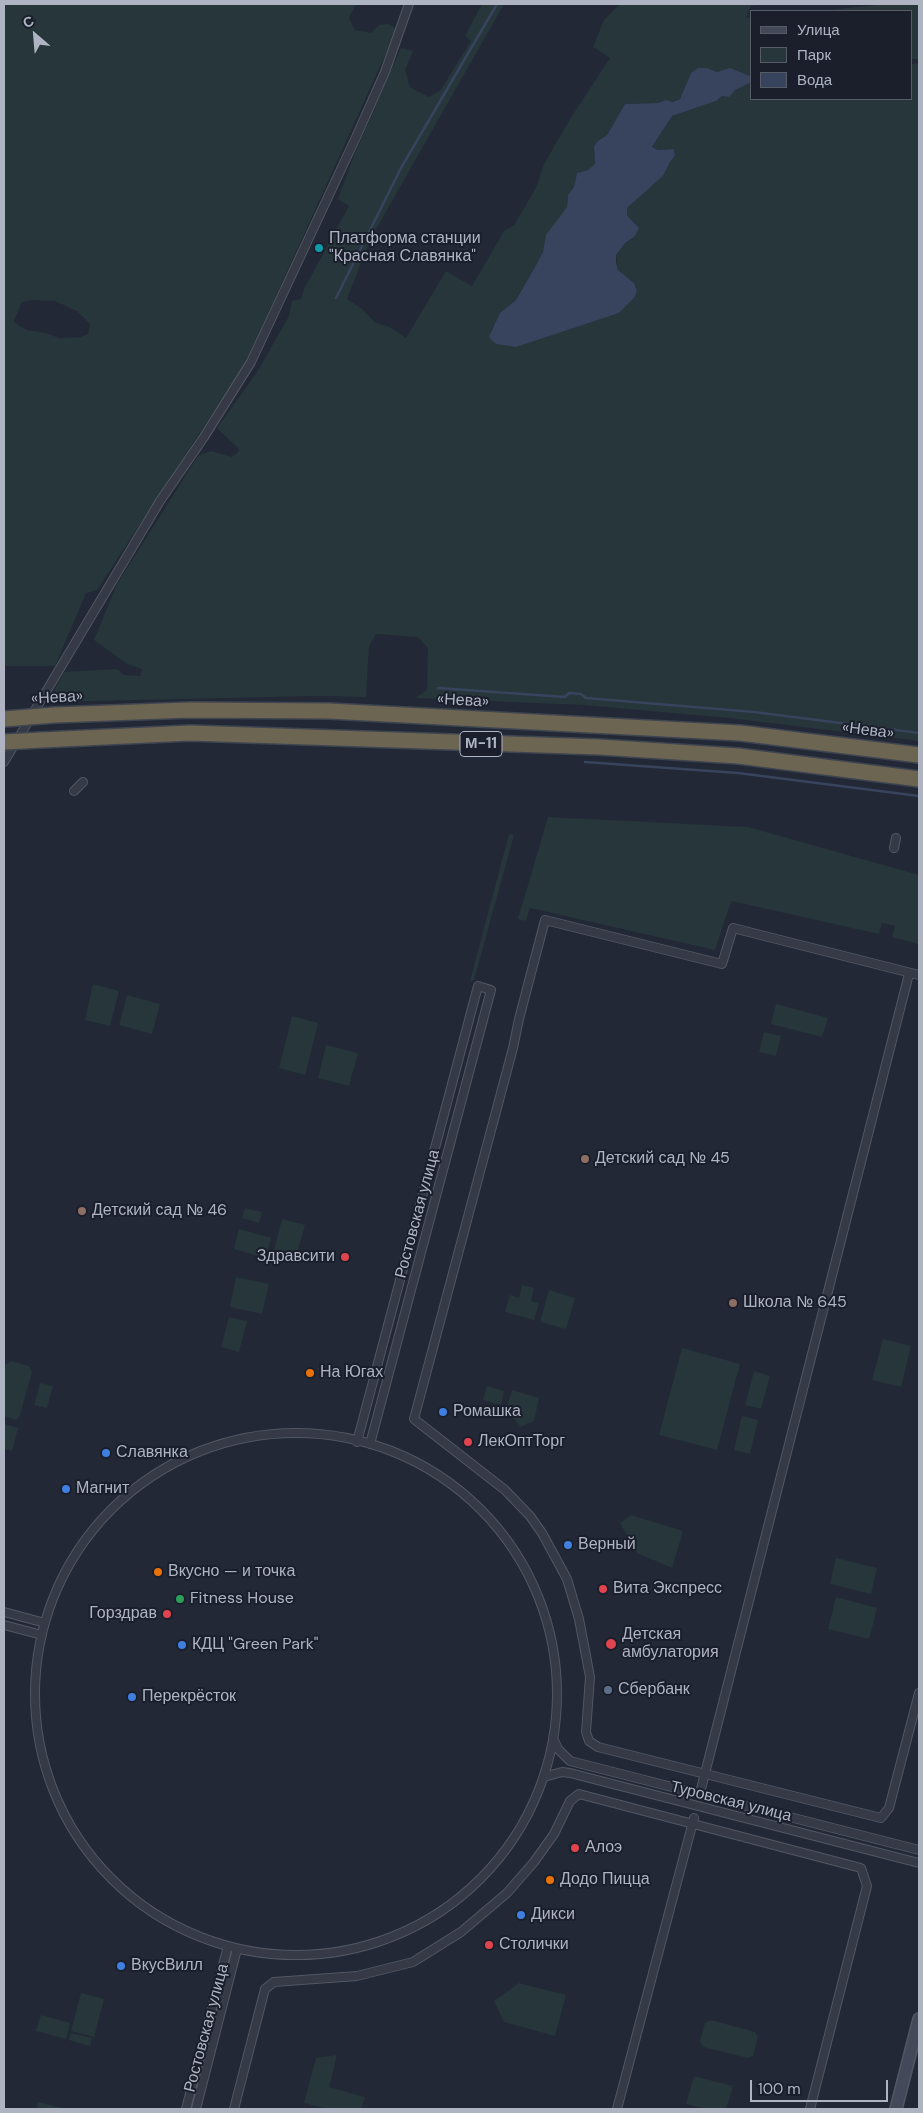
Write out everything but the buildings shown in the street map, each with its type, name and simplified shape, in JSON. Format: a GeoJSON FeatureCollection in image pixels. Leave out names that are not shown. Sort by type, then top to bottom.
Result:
{"type":"FeatureCollection","features":[{"type":"Feature","properties":{"kind":"highway","name":"«Нева»"},"geometry":{"type":"LineString","coordinates":[[4,719],[190,710],[329,711],[740,733],[919,755]]}},
{"type":"Feature","properties":{"kind":"highway","name":"М-11"},"geometry":{"type":"LineString","coordinates":[[4,742],[190,733],[328,737],[599,748],[738,756],[919,779]]}},
{"type":"Feature","properties":{"kind":"main road"},"geometry":{"type":"LineString","coordinates":[[896,2109],[919,2019]]}},
{"type":"Feature","properties":{"kind":"street"},"geometry":{"type":"LineString","coordinates":[[4,762],[160,501],[204,437],[251,362],[358,135],[385,72],[409,4]]}},
{"type":"Feature","properties":{"kind":"street"},"geometry":{"type":"LineString","coordinates":[[74,791],[83,782]]}},
{"type":"Feature","properties":{"kind":"street"},"geometry":{"type":"LineString","coordinates":[[894,848],[896,838]]}},
{"type":"Feature","properties":{"kind":"street"},"geometry":{"type":"LineString","coordinates":[[919,975],[734,928],[722,964],[545,920],[519,1018],[511,1057],[414,1419],[505,1490],[530,1516],[542,1533],[563,1571],[575,1603],[586,1647],[590,1676],[586,1732],[589,1741],[598,1747],[882,1818],[889,1808],[919,1693]]}},
{"type":"Feature","properties":{"kind":"street"},"geometry":{"type":"LineString","coordinates":[[701,1789],[909,974]]}},
{"type":"Feature","properties":{"kind":"street","name":"Ростовская улица"},"geometry":{"type":"LineString","coordinates":[[357,1442],[478,986],[491,990],[370,1444]]}},
{"type":"Feature","properties":{"kind":"street","name":"Ростовская улица"},"geometry":{"type":"LineString","coordinates":[[316,1435],[370,1444],[396,1453],[444,1479],[486,1515],[515,1552],[534,1586],[552,1642],[557,1690],[553,1738],[544,1777],[524,1821],[506,1849],[478,1881],[459,1898],[431,1918],[369,1945],[336,1952],[295,1955],[270,1954],[228,1946],[182,1928],[138,1902],[90,1854],[72,1828],[47,1773],[37,1727],[35,1681],[45,1623],[56,1593],[70,1564],[88,1536],[134,1490],[161,1471],[190,1456],[221,1445],[254,1437],[316,1435]]}},
{"type":"Feature","properties":{"kind":"street"},"geometry":{"type":"LineString","coordinates":[[4,1612],[45,1623]]}},
{"type":"Feature","properties":{"kind":"street"},"geometry":{"type":"LineString","coordinates":[[4,1625],[42,1635]]}},
{"type":"Feature","properties":{"kind":"street","name":"Туровская улица"},"geometry":{"type":"LineString","coordinates":[[553,1738],[558,1749],[570,1760],[919,1850]]}},
{"type":"Feature","properties":{"kind":"street","name":"Туровская улица"},"geometry":{"type":"LineString","coordinates":[[544,1777],[562,1772],[570,1773],[919,1863]]}},
{"type":"Feature","properties":{"kind":"street"},"geometry":{"type":"LineString","coordinates":[[234,2109],[265,1989],[274,1982],[357,1976],[413,1962],[462,1932],[507,1894],[554,1834],[570,1801],[579,1794],[693,1821],[861,1868],[867,1886],[810,2109]]}},
{"type":"Feature","properties":{"kind":"street"},"geometry":{"type":"LineString","coordinates":[[617,2109],[693,1821]]}},
{"type":"Feature","properties":{"kind":"street","name":"Ростовская улица"},"geometry":{"type":"LineString","coordinates":[[186,2109],[228,1946]]}},
{"type":"Feature","properties":{"kind":"street","name":"Ростовская улица"},"geometry":{"type":"LineString","coordinates":[[196,2109],[237,1948]]}},
{"type":"Feature","properties":{"kind":"green space"},"geometry":{"type":"Polygon","coordinates":[[[4,4],[356,4],[349,18],[355,30],[371,33],[379,25],[388,24],[397,29],[246,362],[97,590],[86,593],[55,666],[4,666],[4,4]],[[32,300],[22,302],[14,321],[27,330],[46,333],[59,338],[81,337],[88,334],[90,324],[77,311],[55,301],[32,300]]]}},
{"type":"Feature","properties":{"kind":"green space"},"geometry":{"type":"Polygon","coordinates":[[[482,4],[504,4],[371,238],[347,299],[362,309],[376,323],[390,327],[406,338],[446,271],[472,286],[504,231],[514,225],[536,188],[544,164],[570,119],[610,58],[593,47],[604,20],[620,4],[771,4],[751,6],[746,18],[750,18],[750,77],[717,72],[707,68],[691,73],[680,99],[673,102],[666,100],[658,103],[625,104],[607,135],[594,146],[595,164],[588,170],[577,173],[574,187],[568,195],[567,207],[547,235],[543,252],[535,267],[516,300],[500,313],[561,331],[619,313],[635,297],[637,289],[634,283],[618,270],[616,255],[625,243],[634,237],[633,221],[627,215],[627,208],[663,176],[675,156],[674,149],[658,150],[652,147],[672,116],[716,101],[722,96],[750,83],[750,100],[913,100],[913,64],[919,63],[919,741],[729,718],[583,705],[415,698],[427,690],[428,648],[418,637],[376,634],[369,646],[366,697],[317,696],[48,702],[64,672],[117,669],[124,675],[140,676],[142,669],[127,664],[94,640],[117,584],[198,456],[211,451],[232,457],[240,450],[217,428],[257,372],[289,316],[292,301],[301,299],[304,289],[349,206],[338,199],[355,153],[401,48],[413,51],[405,70],[410,87],[429,97],[440,91],[471,41],[465,36],[482,4]]]}},
{"type":"Feature","properties":{"kind":"green space"},"geometry":{"type":"Polygon","coordinates":[[[886,4],[919,4],[919,59],[913,59],[913,10],[829,10],[886,4]]]}},
{"type":"Feature","properties":{"kind":"green space"},"geometry":{"type":"Polygon","coordinates":[[[548,817],[748,827],[919,875],[919,944],[892,937],[895,926],[882,923],[879,934],[731,901],[715,950],[530,908],[526,921],[518,919],[548,817]]]}},
{"type":"Feature","properties":{"kind":"green space"},"geometry":{"type":"Polygon","coordinates":[[[509,834],[514,835],[474,980],[470,981],[509,834]]]}},
{"type":"Feature","properties":{"kind":"green space"},"geometry":{"type":"Polygon","coordinates":[[[93,984],[119,991],[110,1026],[85,1020],[93,984]]]}},
{"type":"Feature","properties":{"kind":"green space"},"geometry":{"type":"Polygon","coordinates":[[[127,995],[160,1004],[152,1034],[119,1025],[127,995]]]}},
{"type":"Feature","properties":{"kind":"green space"},"geometry":{"type":"Polygon","coordinates":[[[776,1004],[828,1018],[822,1037],[771,1024],[776,1004]]]}},
{"type":"Feature","properties":{"kind":"green space"},"geometry":{"type":"Polygon","coordinates":[[[292,1016],[318,1023],[305,1075],[279,1068],[292,1016]]]}},
{"type":"Feature","properties":{"kind":"green space"},"geometry":{"type":"Polygon","coordinates":[[[764,1032],[781,1036],[776,1056],[759,1052],[764,1032]]]}},
{"type":"Feature","properties":{"kind":"green space"},"geometry":{"type":"Polygon","coordinates":[[[326,1045],[358,1053],[349,1086],[318,1078],[326,1045]]]}},
{"type":"Feature","properties":{"kind":"green space"},"geometry":{"type":"Polygon","coordinates":[[[245,1208],[262,1212],[259,1223],[242,1218],[245,1208]]]}},
{"type":"Feature","properties":{"kind":"green space"},"geometry":{"type":"Polygon","coordinates":[[[282,1219],[305,1225],[296,1257],[274,1251],[282,1219]]]}},
{"type":"Feature","properties":{"kind":"green space"},"geometry":{"type":"Polygon","coordinates":[[[239,1229],[271,1238],[266,1258],[234,1249],[239,1229]]]}},
{"type":"Feature","properties":{"kind":"green space"},"geometry":{"type":"Polygon","coordinates":[[[236,1277],[269,1284],[262,1314],[230,1307],[236,1277]]]}},
{"type":"Feature","properties":{"kind":"green space"},"geometry":{"type":"Polygon","coordinates":[[[522,1285],[534,1288],[531,1301],[539,1303],[534,1320],[505,1312],[510,1295],[519,1298],[522,1285]]]}},
{"type":"Feature","properties":{"kind":"green space"},"geometry":{"type":"Polygon","coordinates":[[[549,1290],[575,1298],[566,1329],[540,1322],[549,1290]]]}},
{"type":"Feature","properties":{"kind":"green space"},"geometry":{"type":"Polygon","coordinates":[[[229,1317],[247,1321],[239,1352],[221,1347],[229,1317]]]}},
{"type":"Feature","properties":{"kind":"green space"},"geometry":{"type":"Polygon","coordinates":[[[883,1339],[911,1346],[901,1387],[872,1380],[883,1339]]]}},
{"type":"Feature","properties":{"kind":"green space"},"geometry":{"type":"Polygon","coordinates":[[[682,1348],[740,1364],[717,1450],[659,1435],[682,1348]]]}},
{"type":"Feature","properties":{"kind":"green space"},"geometry":{"type":"Polygon","coordinates":[[[11,1361],[29,1366],[32,1372],[20,1415],[16,1420],[4,1416],[4,1370],[5,1365],[11,1361]]]}},
{"type":"Feature","properties":{"kind":"green space"},"geometry":{"type":"Polygon","coordinates":[[[754,1371],[770,1376],[761,1409],[745,1405],[754,1371]]]}},
{"type":"Feature","properties":{"kind":"green space"},"geometry":{"type":"Polygon","coordinates":[[[40,1383],[53,1386],[47,1408],[34,1405],[40,1383]]]}},
{"type":"Feature","properties":{"kind":"green space"},"geometry":{"type":"Polygon","coordinates":[[[487,1386],[504,1391],[501,1405],[483,1400],[487,1386]]]}},
{"type":"Feature","properties":{"kind":"green space"},"geometry":{"type":"Polygon","coordinates":[[[512,1390],[539,1398],[534,1421],[521,1427],[506,1410],[512,1390]]]}},
{"type":"Feature","properties":{"kind":"green space"},"geometry":{"type":"Polygon","coordinates":[[[742,1416],[758,1420],[750,1454],[734,1450],[742,1416]]]}},
{"type":"Feature","properties":{"kind":"green space"},"geometry":{"type":"Polygon","coordinates":[[[4,1424],[18,1428],[12,1451],[4,1449],[4,1424]]]}},
{"type":"Feature","properties":{"kind":"green space"},"geometry":{"type":"Polygon","coordinates":[[[631,1515],[683,1531],[672,1568],[637,1553],[620,1523],[631,1515]]]}},
{"type":"Feature","properties":{"kind":"green space"},"geometry":{"type":"Polygon","coordinates":[[[836,1558],[877,1568],[871,1594],[830,1584],[836,1558]]]}},
{"type":"Feature","properties":{"kind":"green space"},"geometry":{"type":"Polygon","coordinates":[[[836,1597],[877,1608],[869,1639],[828,1629],[836,1597]]]}},
{"type":"Feature","properties":{"kind":"green space"},"geometry":{"type":"Polygon","coordinates":[[[519,1983],[566,1995],[555,2036],[504,2022],[494,2001],[519,1983]]]}},
{"type":"Feature","properties":{"kind":"green space"},"geometry":{"type":"Polygon","coordinates":[[[81,1993],[104,1999],[94,2037],[71,2031],[81,1993]]]}},
{"type":"Feature","properties":{"kind":"green space"},"geometry":{"type":"Polygon","coordinates":[[[41,2015],[70,2023],[66,2039],[36,2031],[41,2015]]]}},
{"type":"Feature","properties":{"kind":"green space"},"geometry":{"type":"Polygon","coordinates":[[[711,2020],[755,2032],[758,2036],[753,2056],[748,2058],[703,2047],[700,2041],[705,2023],[711,2020]]]}},
{"type":"Feature","properties":{"kind":"green space"},"geometry":{"type":"Polygon","coordinates":[[[71,2033],[92,2038],[90,2046],[69,2040],[71,2033]]]}},
{"type":"Feature","properties":{"kind":"green space"},"geometry":{"type":"Polygon","coordinates":[[[337,2055],[329,2087],[365,2097],[361,2109],[328,2109],[304,2103],[316,2058],[337,2055]]]}},
{"type":"Feature","properties":{"kind":"green space"},"geometry":{"type":"Polygon","coordinates":[[[694,2076],[733,2086],[726,2109],[705,2109],[686,2104],[694,2076]]]}},
{"type":"Feature","properties":{"kind":"green space"},"geometry":{"type":"Polygon","coordinates":[[[38,2102],[65,2109],[36,2109],[38,2102]]]}},
{"type":"Feature","properties":{"kind":"water"},"geometry":{"type":"Polygon","coordinates":[[[698,68],[707,68],[717,72],[730,68],[750,76],[750,83],[735,90],[729,97],[722,96],[716,101],[672,116],[652,147],[658,150],[674,149],[675,156],[663,176],[627,208],[627,215],[639,228],[634,237],[625,243],[616,255],[616,262],[618,270],[634,283],[637,290],[635,297],[619,313],[516,347],[496,344],[489,337],[500,313],[516,300],[535,267],[543,252],[546,235],[567,207],[568,195],[574,187],[577,173],[588,170],[595,164],[594,146],[607,135],[625,104],[658,103],[666,100],[673,102],[680,99],[691,73],[698,68]]]}},
{"type":"Feature","properties":{"kind":"waterway"},"geometry":{"type":"LineString","coordinates":[[336,298],[401,168],[497,4]]}},
{"type":"Feature","properties":{"kind":"waterway"},"geometry":{"type":"LineString","coordinates":[[438,688],[565,697],[569,693],[581,694],[586,698],[754,712],[919,733]]}},
{"type":"Feature","properties":{"kind":"waterway"},"geometry":{"type":"LineString","coordinates":[[585,762],[738,773],[919,796]]}},
{"type":"Feature","properties":{"kind":"place","name":"Платформа станции \"Красная Славянка\""},"geometry":{"type":"Point","coordinates":[319,248]}},
{"type":"Feature","properties":{"kind":"place","name":"Детский сад № 45"},"geometry":{"type":"Point","coordinates":[585,1159]}},
{"type":"Feature","properties":{"kind":"place","name":"Детский сад № 46"},"geometry":{"type":"Point","coordinates":[82,1211]}},
{"type":"Feature","properties":{"kind":"place","name":"Здравсити"},"geometry":{"type":"Point","coordinates":[345,1257]}},
{"type":"Feature","properties":{"kind":"place","name":"Школа № 645"},"geometry":{"type":"Point","coordinates":[733,1303]}},
{"type":"Feature","properties":{"kind":"place","name":"На Югах"},"geometry":{"type":"Point","coordinates":[310,1373]}},
{"type":"Feature","properties":{"kind":"place","name":"Ромашка"},"geometry":{"type":"Point","coordinates":[443,1412]}},
{"type":"Feature","properties":{"kind":"place","name":"ЛекОптТорг"},"geometry":{"type":"Point","coordinates":[468,1442]}},
{"type":"Feature","properties":{"kind":"place","name":"Славянка"},"geometry":{"type":"Point","coordinates":[106,1453]}},
{"type":"Feature","properties":{"kind":"place","name":"Магнит"},"geometry":{"type":"Point","coordinates":[66,1489]}},
{"type":"Feature","properties":{"kind":"place","name":"Верный"},"geometry":{"type":"Point","coordinates":[568,1545]}},
{"type":"Feature","properties":{"kind":"place","name":"Вкусно — и точка"},"geometry":{"type":"Point","coordinates":[158,1572]}},
{"type":"Feature","properties":{"kind":"place","name":"Вита Экспресс"},"geometry":{"type":"Point","coordinates":[603,1589]}},
{"type":"Feature","properties":{"kind":"place","name":"Fitness House"},"geometry":{"type":"Point","coordinates":[180,1599]}},
{"type":"Feature","properties":{"kind":"place","name":"Горздрав"},"geometry":{"type":"Point","coordinates":[167,1614]}},
{"type":"Feature","properties":{"kind":"place","name":"Детская амбулатория"},"geometry":{"type":"Point","coordinates":[611,1644]}},
{"type":"Feature","properties":{"kind":"place","name":"КДЦ \"Green Park\""},"geometry":{"type":"Point","coordinates":[182,1645]}},
{"type":"Feature","properties":{"kind":"place","name":"Сбербанк"},"geometry":{"type":"Point","coordinates":[608,1690]}},
{"type":"Feature","properties":{"kind":"place","name":"Перекрёсток"},"geometry":{"type":"Point","coordinates":[132,1697]}},
{"type":"Feature","properties":{"kind":"place","name":"Алоэ"},"geometry":{"type":"Point","coordinates":[575,1848]}},
{"type":"Feature","properties":{"kind":"place","name":"Додо Пицца"},"geometry":{"type":"Point","coordinates":[550,1880]}},
{"type":"Feature","properties":{"kind":"place","name":"Дикси"},"geometry":{"type":"Point","coordinates":[521,1915]}},
{"type":"Feature","properties":{"kind":"place","name":"Столички"},"geometry":{"type":"Point","coordinates":[489,1945]}},
{"type":"Feature","properties":{"kind":"place","name":"ВкусВилл"},"geometry":{"type":"Point","coordinates":[121,1966]}}]}
